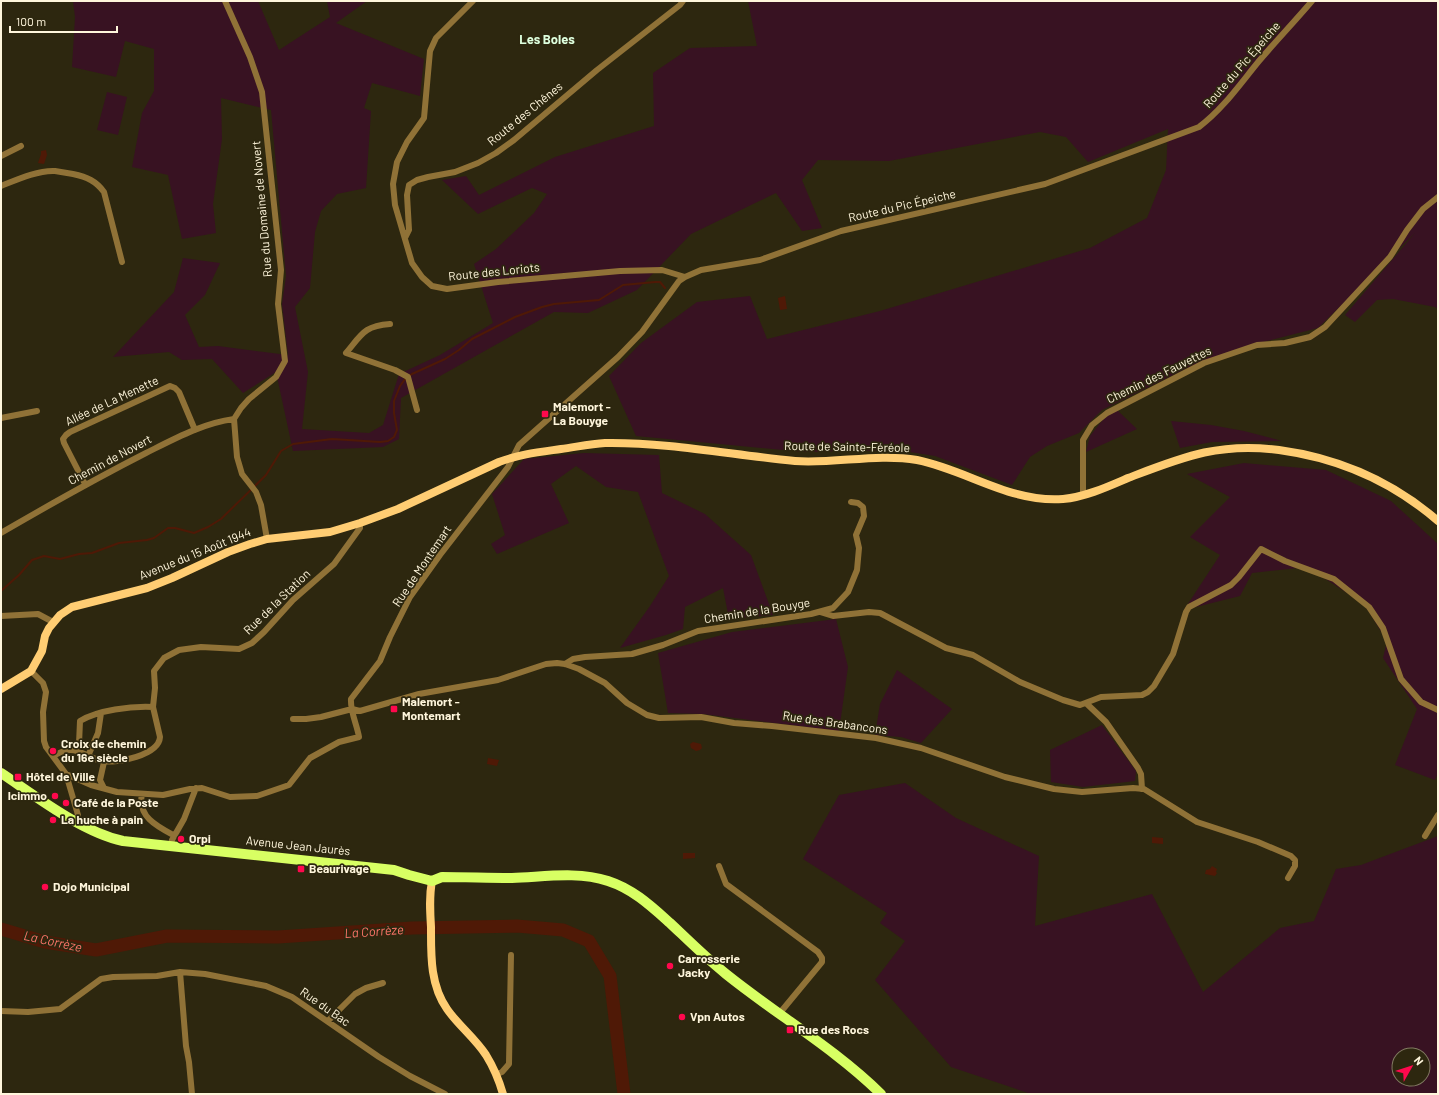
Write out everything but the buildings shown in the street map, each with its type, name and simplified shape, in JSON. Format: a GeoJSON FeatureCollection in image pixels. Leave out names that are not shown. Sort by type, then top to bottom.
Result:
{"type":"FeatureCollection","features":[{"type":"Feature","properties":{"kind":"main road","name":"Route de Sainte-Féréole"},"geometry":{"type":"LineString","coordinates":[[513,457],[526,453],[603,443],[670,446],[797,461],[899,458],[917,460],[937,466],[1003,491],[1027,497],[1065,499],[1083,495],[1186,456],[1208,450],[1233,447],[1257,448],[1279,450],[1318,457],[1372,477],[1405,496],[1438,521]]}},
{"type":"Feature","properties":{"kind":"main road","name":"Avenue du 15 Août 1944"},"geometry":{"type":"LineString","coordinates":[[53,622],[72,607],[147,588],[228,552],[267,539],[330,532],[360,523],[398,509],[499,462],[513,457]]}},
{"type":"Feature","properties":{"kind":"main road"},"geometry":{"type":"LineString","coordinates":[[1,689],[31,671],[38,660],[42,651],[45,636],[53,622]]}},
{"type":"Feature","properties":{"kind":"main road","name":"Avenue Jean Jaurès"},"geometry":{"type":"LineString","coordinates":[[1,773],[75,821],[112,839],[394,870],[432,881],[442,877],[512,878],[552,875],[583,876],[608,881],[634,893],[652,907],[724,972],[754,996],[845,1062],[881,1094]]}},
{"type":"Feature","properties":{"kind":"main road"},"geometry":{"type":"LineString","coordinates":[[432,881],[430,895],[432,962],[438,994],[447,1009],[486,1054],[497,1074],[503,1094]]}},
{"type":"Feature","properties":{"kind":"street","name":"Rue du Domaine de Novert"},"geometry":{"type":"LineString","coordinates":[[225,1],[250,57],[262,92],[281,270],[278,304],[285,361],[276,377],[249,399],[234,419]]}},
{"type":"Feature","properties":{"kind":"street","name":"Route des Loriots"},"geometry":{"type":"LineString","coordinates":[[473,1],[436,38],[430,51],[424,118],[407,142],[397,162],[393,184],[395,205],[412,263],[422,277],[432,286],[447,289],[498,282],[620,271],[662,270],[685,277]]}},
{"type":"Feature","properties":{"kind":"street","name":"Route des Chênes"},"geometry":{"type":"LineString","coordinates":[[405,238],[409,230],[407,195],[410,185],[416,180],[422,178],[455,172],[478,163],[496,153],[514,140],[597,70],[680,5],[683,1]]}},
{"type":"Feature","properties":{"kind":"street","name":"Route du Pic Épeiche"},"geometry":{"type":"LineString","coordinates":[[513,457],[519,445],[618,357],[642,332],[679,281],[685,277],[701,270],[760,260],[841,231],[1046,184],[1199,126],[1223,106],[1260,60],[1312,1]]}},
{"type":"Feature","properties":{"kind":"street"},"geometry":{"type":"LineString","coordinates":[[1,156],[21,146]]}},
{"type":"Feature","properties":{"kind":"street"},"geometry":{"type":"LineString","coordinates":[[1,186],[22,178],[54,171],[93,180],[104,192],[122,262]]}},
{"type":"Feature","properties":{"kind":"street","name":"Chemin des Fauvettes"},"geometry":{"type":"LineString","coordinates":[[1083,495],[1084,440],[1092,425],[1107,413],[1204,363],[1257,345],[1285,343],[1310,337],[1325,328],[1390,257],[1407,230],[1423,209],[1438,196]]}},
{"type":"Feature","properties":{"kind":"street"},"geometry":{"type":"LineString","coordinates":[[390,324],[377,325],[368,328],[346,353],[395,370],[408,377],[417,410]]}},
{"type":"Feature","properties":{"kind":"street","name":"Allée de La Menette"},"geometry":{"type":"LineString","coordinates":[[85,484],[64,443],[63,439],[70,432],[170,386],[179,392],[195,430]]}},
{"type":"Feature","properties":{"kind":"street"},"geometry":{"type":"LineString","coordinates":[[1,418],[37,411]]}},
{"type":"Feature","properties":{"kind":"street","name":"Chemin de Novert"},"geometry":{"type":"LineString","coordinates":[[1,533],[85,484],[195,430],[234,419]]}},
{"type":"Feature","properties":{"kind":"street"},"geometry":{"type":"LineString","coordinates":[[234,419],[237,457],[242,474],[249,485],[256,492],[261,505],[267,539]]}},
{"type":"Feature","properties":{"kind":"street","name":"Rue de Montemart"},"geometry":{"type":"LineString","coordinates":[[196,788],[202,788],[230,797],[257,796],[288,785],[310,758],[339,742],[359,737],[351,699],[380,661],[410,597],[440,555],[508,467],[513,457]]}},
{"type":"Feature","properties":{"kind":"street","name":"Chemin de la Bouyge"},"geometry":{"type":"LineString","coordinates":[[565,664],[585,657],[632,654],[663,645],[698,631],[820,612],[833,608],[848,592],[858,570],[860,548],[856,534],[864,516],[864,507],[858,503],[851,502]]}},
{"type":"Feature","properties":{"kind":"street","name":"Rue de la Station"},"geometry":{"type":"LineString","coordinates":[[104,762],[146,754],[160,740],[153,707],[155,688],[154,671],[164,658],[179,650],[201,647],[240,648],[252,643],[293,600],[334,564],[360,528],[360,523]]}},
{"type":"Feature","properties":{"kind":"street"},"geometry":{"type":"LineString","coordinates":[[820,612],[834,616],[869,612],[880,613],[946,648],[973,655],[1020,682],[1063,700],[1080,705],[1087,704],[1101,697],[1142,695],[1148,692],[1154,686],[1176,646],[1186,612],[1189,607],[1231,585],[1239,578],[1261,549],[1285,561],[1334,579],[1369,607],[1383,628],[1401,679],[1420,702],[1438,710]]}},
{"type":"Feature","properties":{"kind":"street"},"geometry":{"type":"LineString","coordinates":[[1,616],[38,614],[53,622]]}},
{"type":"Feature","properties":{"kind":"street","name":"Rue des Brabancons"},"geometry":{"type":"LineString","coordinates":[[293,719],[321,717],[352,709],[360,711],[419,694],[498,680],[546,664],[557,663],[579,669],[605,683],[627,703],[647,715],[659,718],[701,717],[734,723],[876,738],[921,748],[1005,777],[1054,788],[1082,792],[1133,788],[1142,789]]}},
{"type":"Feature","properties":{"kind":"street"},"geometry":{"type":"LineString","coordinates":[[31,671],[43,682],[46,692],[43,712],[44,741],[66,774],[78,815],[75,821]]}},
{"type":"Feature","properties":{"kind":"street"},"geometry":{"type":"LineString","coordinates":[[1087,704],[1106,722],[1138,768],[1141,774],[1142,789],[1197,822],[1258,842],[1291,856],[1295,860],[1295,866],[1288,878]]}},
{"type":"Feature","properties":{"kind":"street"},"geometry":{"type":"LineString","coordinates":[[77,751],[80,721],[87,717],[110,711],[153,707]]}},
{"type":"Feature","properties":{"kind":"street"},"geometry":{"type":"LineString","coordinates":[[88,756],[98,733],[101,713]]}},
{"type":"Feature","properties":{"kind":"street"},"geometry":{"type":"LineString","coordinates":[[53,756],[70,750],[77,751],[104,762],[100,780],[104,788]]}},
{"type":"Feature","properties":{"kind":"street"},"geometry":{"type":"LineString","coordinates":[[66,774],[75,779],[117,792],[163,795],[196,788]]}},
{"type":"Feature","properties":{"kind":"street"},"geometry":{"type":"LineString","coordinates":[[171,846],[174,836],[184,819],[196,788]]}},
{"type":"Feature","properties":{"kind":"street"},"geometry":{"type":"LineString","coordinates":[[142,794],[140,802],[142,810],[148,819],[156,826],[174,836]]}},
{"type":"Feature","properties":{"kind":"street"},"geometry":{"type":"LineString","coordinates":[[1424,836],[1438,815]]}},
{"type":"Feature","properties":{"kind":"street"},"geometry":{"type":"LineString","coordinates":[[719,866],[726,884],[818,952],[822,958],[822,962],[779,1014]]}},
{"type":"Feature","properties":{"kind":"street"},"geometry":{"type":"LineString","coordinates":[[497,1074],[502,1072],[509,1064],[511,955]]}},
{"type":"Feature","properties":{"kind":"street"},"geometry":{"type":"LineString","coordinates":[[180,972],[186,1046],[192,1094]]}},
{"type":"Feature","properties":{"kind":"street","name":"Rue du Bac"},"geometry":{"type":"LineString","coordinates":[[1,1011],[28,1012],[60,1009],[101,979],[113,976],[157,976],[180,972],[205,974],[266,986],[292,997],[379,1057],[410,1076],[445,1094]]}},
{"type":"Feature","properties":{"kind":"street"},"geometry":{"type":"LineString","coordinates":[[328,1021],[355,994],[366,988],[384,983]]}},
{"type":"Feature","properties":{"kind":"shaded area"},"geometry":{"type":"Polygon","coordinates":[[[73,1],[258,1],[279,50],[330,17],[327,1],[367,1],[336,23],[424,59],[420,96],[372,83],[364,108],[371,111],[366,188],[337,194],[321,211],[315,232],[310,288],[295,307],[308,372],[302,429],[369,433],[383,425],[399,374],[440,355],[493,323],[474,264],[496,249],[534,213],[547,194],[532,188],[478,214],[442,180],[466,176],[479,195],[555,157],[654,126],[653,73],[690,48],[757,46],[748,1],[1438,1],[1438,309],[1435,307],[1393,299],[1377,300],[1355,322],[1345,315],[1415,233],[1318,328],[1243,347],[1187,368],[1102,410],[1079,433],[1047,446],[1030,457],[1012,485],[935,456],[897,450],[804,452],[636,436],[609,376],[641,343],[697,302],[750,296],[767,339],[880,311],[1090,248],[1147,218],[1166,170],[1168,129],[1088,162],[1066,137],[1040,132],[889,161],[818,160],[802,180],[822,228],[802,231],[776,193],[691,234],[637,290],[588,313],[554,312],[401,398],[399,439],[383,447],[293,451],[276,372],[243,393],[212,359],[182,360],[169,352],[113,357],[174,292],[183,258],[220,263],[205,295],[185,315],[199,347],[218,346],[288,355],[282,304],[286,276],[271,110],[221,98],[222,139],[213,204],[216,233],[182,239],[168,175],[132,167],[142,113],[154,91],[154,49],[125,41],[116,77],[72,67],[75,17],[73,1]]]}},
{"type":"Feature","properties":{"kind":"shaded area"},"geometry":{"type":"Polygon","coordinates":[[[107,92],[127,97],[118,135],[97,130],[107,92]]]}},
{"type":"Feature","properties":{"kind":"shaded area"},"geometry":{"type":"Polygon","coordinates":[[[46,150],[47,155],[44,164],[38,163],[41,151],[46,150]]]}},
{"type":"Feature","properties":{"kind":"shaded area"},"geometry":{"type":"Polygon","coordinates":[[[785,296],[787,309],[780,310],[778,298],[785,296]]]}},
{"type":"Feature","properties":{"kind":"shaded area"},"geometry":{"type":"Polygon","coordinates":[[[1117,410],[1137,429],[1086,452],[1090,436],[1105,417],[1117,410]]]}},
{"type":"Feature","properties":{"kind":"shaded area"},"geometry":{"type":"Polygon","coordinates":[[[1171,421],[1211,425],[1244,431],[1282,441],[1212,442],[1180,448],[1171,421]]]}},
{"type":"Feature","properties":{"kind":"shaded area"},"geometry":{"type":"Polygon","coordinates":[[[584,453],[659,455],[662,493],[705,514],[751,555],[773,615],[729,619],[723,588],[685,607],[683,629],[620,648],[669,576],[638,492],[606,487],[576,466],[551,484],[569,523],[497,554],[491,544],[505,535],[492,494],[524,459],[584,453]]]}},
{"type":"Feature","properties":{"kind":"shaded area"},"geometry":{"type":"Polygon","coordinates":[[[1244,463],[1326,470],[1391,501],[1438,544],[1438,773],[1435,780],[1395,765],[1417,709],[1383,658],[1387,641],[1364,604],[1307,567],[1252,573],[1240,596],[1184,610],[1220,555],[1190,537],[1230,497],[1187,474],[1244,463]]]}},
{"type":"Feature","properties":{"kind":"shaded area"},"geometry":{"type":"Polygon","coordinates":[[[836,619],[848,667],[839,731],[703,714],[668,713],[658,653],[732,632],[836,619]]]}},
{"type":"Feature","properties":{"kind":"shaded area"},"geometry":{"type":"Polygon","coordinates":[[[897,670],[952,709],[921,743],[901,737],[875,735],[880,704],[897,670]]]}},
{"type":"Feature","properties":{"kind":"shaded area"},"geometry":{"type":"Polygon","coordinates":[[[1102,725],[1136,771],[1135,781],[1083,787],[1051,782],[1050,750],[1102,725]]]}},
{"type":"Feature","properties":{"kind":"shaded area"},"geometry":{"type":"Polygon","coordinates":[[[693,742],[701,744],[702,748],[696,751],[691,748],[690,744],[693,742]]]}},
{"type":"Feature","properties":{"kind":"shaded area"},"geometry":{"type":"Polygon","coordinates":[[[488,758],[499,760],[497,766],[487,764],[488,758]]]}},
{"type":"Feature","properties":{"kind":"shaded area"},"geometry":{"type":"Polygon","coordinates":[[[905,783],[956,818],[1039,856],[1035,926],[1152,894],[1203,992],[1280,928],[1314,921],[1336,869],[1361,865],[1438,836],[1438,1094],[1031,1094],[951,1067],[875,980],[905,941],[880,923],[887,913],[803,859],[839,795],[905,783]]]}},
{"type":"Feature","properties":{"kind":"shaded area"},"geometry":{"type":"Polygon","coordinates":[[[1152,837],[1163,838],[1163,844],[1152,843],[1152,837]]]}},
{"type":"Feature","properties":{"kind":"shaded area"},"geometry":{"type":"Polygon","coordinates":[[[683,853],[695,853],[695,858],[683,859],[683,853]]]}},
{"type":"Feature","properties":{"kind":"shaded area"},"geometry":{"type":"Polygon","coordinates":[[[1212,866],[1217,869],[1215,876],[1205,874],[1206,870],[1210,869],[1212,866]]]}},
{"type":"Feature","properties":{"kind":"waterway"},"geometry":{"type":"LineString","coordinates":[[1,591],[19,575],[32,560],[44,556],[60,559],[79,554],[92,553],[119,543],[154,538],[168,528],[175,528],[194,533],[208,527],[221,519],[266,475],[281,451],[293,444],[332,439],[380,442],[388,441],[394,437],[397,430],[394,413],[394,401],[400,386],[405,379],[412,374],[445,359],[472,339],[515,317],[554,304],[599,300],[623,285],[660,282],[665,288]]}},
{"type":"Feature","properties":{"kind":"waterway","name":"La Corrèze"},"geometry":{"type":"LineString","coordinates":[[1,929],[45,942],[96,950],[167,936],[278,937],[412,928],[517,926],[563,930],[589,941],[610,976],[624,1094]]}},
{"type":"Feature","properties":{"kind":"place","name":"Malemort - La Bouyge"},"geometry":{"type":"Point","coordinates":[545,414]}},
{"type":"Feature","properties":{"kind":"place","name":"Malemort - Montemart"},"geometry":{"type":"Point","coordinates":[394,709]}},
{"type":"Feature","properties":{"kind":"place","name":"Croix de chemin du 16e siècle"},"geometry":{"type":"Point","coordinates":[53,751]}},
{"type":"Feature","properties":{"kind":"place","name":"Hôtel de Ville"},"geometry":{"type":"Point","coordinates":[18,777]}},
{"type":"Feature","properties":{"kind":"place","name":"Icimmo"},"geometry":{"type":"Point","coordinates":[55,796]}},
{"type":"Feature","properties":{"kind":"place","name":"Café de la Poste"},"geometry":{"type":"Point","coordinates":[66,803]}},
{"type":"Feature","properties":{"kind":"place","name":"La huche à pain"},"geometry":{"type":"Point","coordinates":[53,820]}},
{"type":"Feature","properties":{"kind":"place","name":"Orpi"},"geometry":{"type":"Point","coordinates":[181,839]}},
{"type":"Feature","properties":{"kind":"place","name":"Beaurivage"},"geometry":{"type":"Point","coordinates":[301,869]}},
{"type":"Feature","properties":{"kind":"place","name":"Dojo Municipal"},"geometry":{"type":"Point","coordinates":[45,887]}},
{"type":"Feature","properties":{"kind":"place","name":"Carrosserie Jacky"},"geometry":{"type":"Point","coordinates":[670,966]}},
{"type":"Feature","properties":{"kind":"place","name":"Vpn Autos"},"geometry":{"type":"Point","coordinates":[682,1017]}},
{"type":"Feature","properties":{"kind":"place","name":"Rue des Rocs"},"geometry":{"type":"Point","coordinates":[790,1030]}},
{"type":"Feature","properties":{"kind":"district","name":"Les Boles"},"geometry":{"type":"Point","coordinates":[547,39]}}]}
